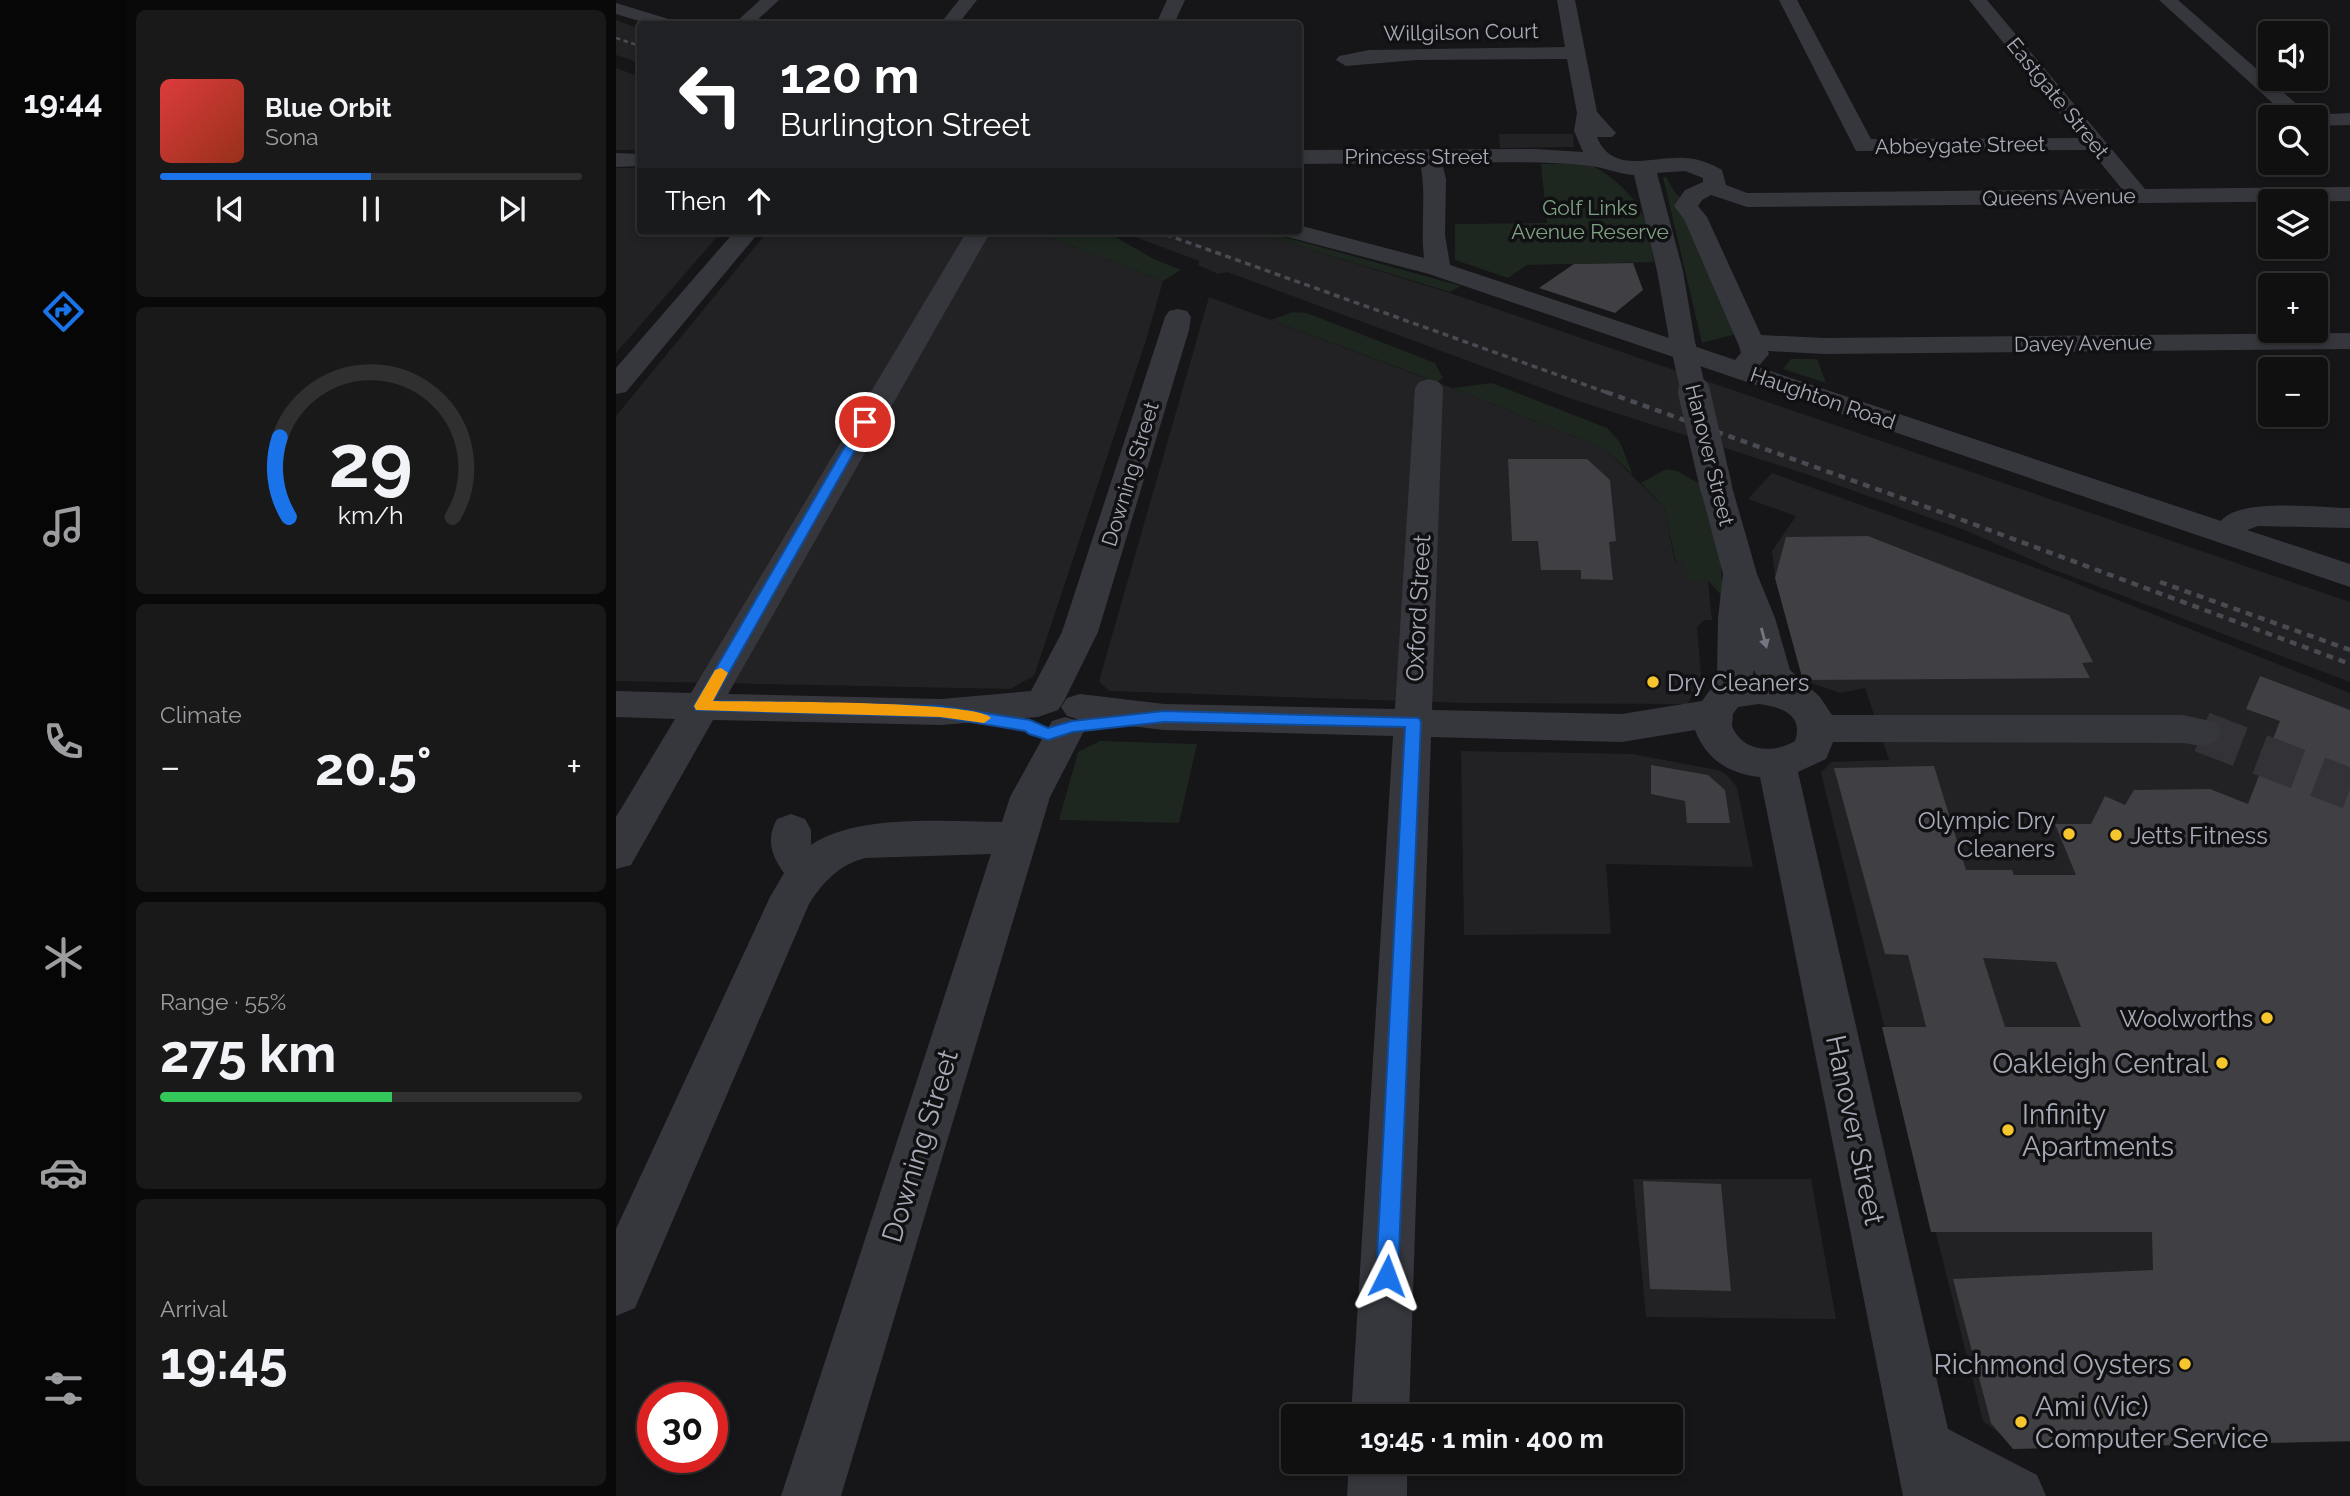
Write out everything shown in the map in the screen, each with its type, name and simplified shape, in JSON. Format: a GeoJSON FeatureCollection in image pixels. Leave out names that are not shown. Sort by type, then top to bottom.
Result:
{"type":"FeatureCollection","features":[{"type":"Feature","properties":{"kind":"street"},"geometry":{"type":"LineString","coordinates":[[746,21],[770,0]]}},
{"type":"Feature","properties":{"kind":"street"},"geometry":{"type":"LineString","coordinates":[[950,21],[968,0]]}},
{"type":"Feature","properties":{"kind":"street"},"geometry":{"type":"LineString","coordinates":[[1165,21],[1175,0]]}},
{"type":"Feature","properties":{"kind":"street","name":"Hanover Street"},"geometry":{"type":"LineString","coordinates":[[1566,0],[1587,113],[1583,123],[1646,179],[1658,218],[1681,336],[1716,487],[1740,574],[1758,618],[1778,682],[1808,715]]}},
{"type":"Feature","properties":{"kind":"street","name":"Abbeygate Street"},"geometry":{"type":"LineString","coordinates":[[1788,0],[1864,146],[2095,144]]}},
{"type":"Feature","properties":{"kind":"street","name":"Eastgate Street"},"geometry":{"type":"LineString","coordinates":[[1978,0],[2139,196]]}},
{"type":"Feature","properties":{"kind":"street"},"geometry":{"type":"LineString","coordinates":[[2168,0],[2286,105]]}},
{"type":"Feature","properties":{"kind":"street"},"geometry":{"type":"LineString","coordinates":[[616,8],[657,21]]}},
{"type":"Feature","properties":{"kind":"street","name":"Willgilson Court"},"geometry":{"type":"LineString","coordinates":[[1346,60],[1416,54],[1576,53]]}},
{"type":"Feature","properties":{"kind":"street"},"geometry":{"type":"LineString","coordinates":[[1587,113],[1620,157]]}},
{"type":"Feature","properties":{"kind":"street"},"geometry":{"type":"LineString","coordinates":[[2328,120],[2350,119]]}},
{"type":"Feature","properties":{"kind":"street","name":"Princess Street"},"geometry":{"type":"LineString","coordinates":[[1302,157],[1436,164],[1536,156],[1620,157],[1696,166],[1713,173],[1720,188]]}},
{"type":"Feature","properties":{"kind":"street"},"geometry":{"type":"LineString","coordinates":[[616,160],[637,160]]}},
{"type":"Feature","properties":{"kind":"street"},"geometry":{"type":"LineString","coordinates":[[1427,266],[1433,235],[1436,164]]}},
{"type":"Feature","properties":{"kind":"street"},"geometry":{"type":"LineString","coordinates":[[1720,188],[1693,195],[1686,202],[1686,206],[1695,217],[1749,355]]}},
{"type":"Feature","properties":{"kind":"street","name":"Queens Avenue"},"geometry":{"type":"LineString","coordinates":[[1720,188],[1747,201],[2350,194]]}},
{"type":"Feature","properties":{"kind":"street","name":"Haughton Road"},"geometry":{"type":"LineString","coordinates":[[1302,234],[1749,355],[2227,535],[2350,576]]}},
{"type":"Feature","properties":{"kind":"street"},"geometry":{"type":"LineString","coordinates":[[616,386],[745,235]]}},
{"type":"Feature","properties":{"kind":"street"},"geometry":{"type":"LineString","coordinates":[[616,853],[977,235]]}},
{"type":"Feature","properties":{"kind":"street","name":"Downing Street"},"geometry":{"type":"LineString","coordinates":[[811,1496],[1178,317]]}},
{"type":"Feature","properties":{"kind":"street","name":"Davey Avenue"},"geometry":{"type":"LineString","coordinates":[[1749,355],[1802,350],[1815,346],[2350,341]]}},
{"type":"Feature","properties":{"kind":"street","name":"Oxford Street"},"geometry":{"type":"LineString","coordinates":[[1381,1404],[1429,388]]}},
{"type":"Feature","properties":{"kind":"street"},"geometry":{"type":"LineString","coordinates":[[2227,535],[2237,522],[2247,518],[2350,518]]}},
{"type":"Feature","properties":{"kind":"street"},"geometry":{"type":"LineString","coordinates":[[2261,546],[2266,530],[2280,518]]}},
{"type":"Feature","properties":{"kind":"street","name":"Hanover Street"},"geometry":{"type":"LineString","coordinates":[[1721,705],[1734,681],[1735,618],[1740,574]]}},
{"type":"Feature","properties":{"kind":"street"},"geometry":{"type":"LineString","coordinates":[[616,704],[1622,728],[1662,723],[1721,705],[1739,692],[1769,690],[1808,715],[1875,727],[2183,729],[2202,732]]}},
{"type":"Feature","properties":{"kind":"street"},"geometry":{"type":"LineString","coordinates":[[1721,705],[1713,724],[1718,737],[1728,749]]}},
{"type":"Feature","properties":{"kind":"street"},"geometry":{"type":"LineString","coordinates":[[1622,728],[1665,740],[1728,749],[1759,763],[1777,764],[1803,757],[1812,749],[1808,715]]}},
{"type":"Feature","properties":{"kind":"street","name":"Hanover Street"},"geometry":{"type":"LineString","coordinates":[[1777,764],[1927,1472]]}},
{"type":"Feature","properties":{"kind":"street"},"geometry":{"type":"LineString","coordinates":[[616,1289],[629,1230],[791,897],[808,871],[825,857],[856,842],[1023,818]]}},
{"type":"Feature","properties":{"kind":"street"},"geometry":{"type":"LineString","coordinates":[[791,830],[790,850],[808,871]]}},
{"type":"Feature","properties":{"kind":"street"},"geometry":{"type":"LineString","coordinates":[[1927,1472],[2016,1496]]}},
{"type":"Feature","properties":{"kind":"street"},"geometry":{"type":"LineString","coordinates":[[1377,1496],[1378,1474]]}},
{"type":"Feature","properties":{"kind":"shaded area"},"geometry":{"type":"Polygon","coordinates":[[[616,20],[637,28],[637,62],[616,55],[616,20]]]}},
{"type":"Feature","properties":{"kind":"shaded area"},"geometry":{"type":"Polygon","coordinates":[[[616,68],[637,76],[637,150],[616,150],[616,68]]]}},
{"type":"Feature","properties":{"kind":"shaded area"},"geometry":{"type":"Polygon","coordinates":[[[1499,134],[1573,134],[1574,147],[1500,148],[1499,134]]]}},
{"type":"Feature","properties":{"kind":"shaded area"},"geometry":{"type":"Polygon","coordinates":[[[616,168],[637,168],[637,235],[719,235],[616,353],[616,168]]]}},
{"type":"Feature","properties":{"kind":"shaded area"},"geometry":{"type":"Polygon","coordinates":[[[765,235],[1042,235],[1163,281],[1146,340],[1034,676],[1010,689],[616,681],[616,416],[765,235]]]}},
{"type":"Feature","properties":{"kind":"shaded area"},"geometry":{"type":"Polygon","coordinates":[[[1130,235],[1264,235],[1450,293],[2350,602],[2350,682],[2052,569],[1967,531],[1809,475],[1566,397],[1227,272],[1218,274],[1198,265],[1199,261],[1130,235]]]}},
{"type":"Feature","properties":{"kind":"shaded area"},"geometry":{"type":"Polygon","coordinates":[[[1209,297],[1452,388],[1605,449],[1664,507],[1675,562],[1685,563],[1708,581],[1712,620],[1704,620],[1697,627],[1701,676],[1688,704],[1465,703],[1109,691],[1099,681],[1209,297]]]}},
{"type":"Feature","properties":{"kind":"shaded area"},"geometry":{"type":"Polygon","coordinates":[[[1772,473],[2058,576],[2350,693],[2350,1442],[2154,1444],[2007,1439],[1983,1421],[1821,773],[1831,762],[1889,760],[1865,688],[1840,693],[1803,680],[1775,578],[1772,551],[1796,516],[1748,499],[1772,473]]]}},
{"type":"Feature","properties":{"kind":"shaded area"},"geometry":{"type":"Polygon","coordinates":[[[1461,751],[1632,754],[1718,770],[1726,774],[1737,787],[1753,867],[1606,864],[1611,934],[1464,935],[1461,751]]]}},
{"type":"Feature","properties":{"kind":"shaded area"},"geometry":{"type":"Polygon","coordinates":[[[1633,1179],[1811,1179],[1836,1319],[1646,1317],[1633,1179]]]}},
{"type":"Feature","properties":{"kind":"green space","name":"Golf Links Avenue Reserve"},"geometry":{"type":"Polygon","coordinates":[[[1585,163],[1611,178],[1635,202],[1646,223],[1654,262],[1527,265],[1508,278],[1455,260],[1455,224],[1547,223],[1541,164],[1585,163]]]}},
{"type":"Feature","properties":{"kind":"green space"},"geometry":{"type":"Polygon","coordinates":[[[1663,177],[1666,177],[1676,194],[1681,197],[1736,334],[1702,343],[1663,177]]]}},
{"type":"Feature","properties":{"kind":"green space"},"geometry":{"type":"Polygon","coordinates":[[[1042,235],[1112,235],[1154,259],[1181,270],[1163,281],[1042,235]]]}},
{"type":"Feature","properties":{"kind":"green space"},"geometry":{"type":"Polygon","coordinates":[[[1263,235],[1277,235],[1461,286],[1450,292],[1263,235]]]}},
{"type":"Feature","properties":{"kind":"green space"},"geometry":{"type":"Polygon","coordinates":[[[1293,312],[1307,313],[1435,363],[1443,378],[1437,382],[1271,320],[1293,312]]]}},
{"type":"Feature","properties":{"kind":"green space"},"geometry":{"type":"Polygon","coordinates":[[[1791,359],[1817,359],[1826,383],[1783,369],[1791,359]]]}},
{"type":"Feature","properties":{"kind":"green space"},"geometry":{"type":"Polygon","coordinates":[[[1492,383],[1607,428],[1620,442],[1633,475],[1605,449],[1452,388],[1492,383]]]}},
{"type":"Feature","properties":{"kind":"green space"},"geometry":{"type":"Polygon","coordinates":[[[1666,469],[1677,471],[1702,485],[1720,550],[1723,597],[1708,581],[1689,580],[1685,563],[1676,562],[1664,507],[1641,483],[1666,469]]]}},
{"type":"Feature","properties":{"kind":"green space"},"geometry":{"type":"Polygon","coordinates":[[[1100,741],[1197,744],[1179,823],[1059,820],[1078,752],[1100,741]]]}},
{"type":"Feature","properties":{"kind":"building"},"geometry":{"type":"Polygon","coordinates":[[[1633,263],[1643,290],[1615,313],[1539,288],[1574,264],[1633,263]]]}},
{"type":"Feature","properties":{"kind":"building"},"geometry":{"type":"Polygon","coordinates":[[[1508,459],[1587,459],[1610,480],[1616,541],[1609,542],[1613,580],[1581,579],[1581,570],[1541,570],[1538,541],[1512,541],[1508,459]]]}},
{"type":"Feature","properties":{"kind":"building"},"geometry":{"type":"Polygon","coordinates":[[[1868,536],[2069,615],[2093,662],[2082,663],[2090,678],[1806,680],[1802,677],[1775,578],[1786,537],[1868,536]]]}},
{"type":"Feature","properties":{"kind":"building"},"geometry":{"type":"Polygon","coordinates":[[[2260,676],[2350,710],[2350,1441],[2013,1449],[1991,1423],[1953,1279],[2153,1270],[2152,1232],[1931,1232],[1882,1027],[1926,1027],[1908,955],[1885,954],[1834,768],[1934,766],[1966,870],[2012,870],[2014,875],[2076,875],[2055,824],[2091,824],[2105,796],[2125,805],[2134,790],[2210,789],[2248,804],[2280,721],[2246,709],[2260,676]],[[1983,958],[2005,1027],[2081,1027],[2056,962],[1983,958]]]}},
{"type":"Feature","properties":{"kind":"building"},"geometry":{"type":"Polygon","coordinates":[[[1651,765],[1708,775],[1725,790],[1730,823],[1687,823],[1685,801],[1651,794],[1651,765]]]}},
{"type":"Feature","properties":{"kind":"building"},"geometry":{"type":"Polygon","coordinates":[[[1643,1181],[1721,1184],[1731,1291],[1650,1289],[1643,1181]]]}},
{"type":"Feature","properties":{"kind":"tunnel"},"geometry":{"type":"LineString","coordinates":[[2202,732],[2350,789]]}},
{"type":"Feature","properties":{"kind":"railway"},"geometry":{"type":"LineString","coordinates":[[616,38],[637,45]]}},
{"type":"Feature","properties":{"kind":"railway"},"geometry":{"type":"LineString","coordinates":[[1167,235],[1611,394]]}},
{"type":"Feature","properties":{"kind":"railway"},"geometry":{"type":"LineString","coordinates":[[1606,392],[1946,514],[2350,664]]}},
{"type":"Feature","properties":{"kind":"railway"},"geometry":{"type":"LineString","coordinates":[[2160,582],[2350,650]]}},
{"type":"Feature","properties":{"kind":"slow traffic"},"geometry":{"type":"LineString","coordinates":[[721,673],[702,706],[940,712],[984,718]]}},
{"type":"Feature","properties":{"kind":"place","name":"Dry Cleaners"},"geometry":{"type":"Point","coordinates":[1653,682]}},
{"type":"Feature","properties":{"kind":"place","name":"Olympic Dry Cleaners"},"geometry":{"type":"Point","coordinates":[2069,834]}},
{"type":"Feature","properties":{"kind":"place","name":"Jetts Fitness"},"geometry":{"type":"Point","coordinates":[2116,835]}},
{"type":"Feature","properties":{"kind":"place","name":"Woolworths"},"geometry":{"type":"Point","coordinates":[2267,1018]}},
{"type":"Feature","properties":{"kind":"place","name":"Oakleigh Central"},"geometry":{"type":"Point","coordinates":[2222,1063]}},
{"type":"Feature","properties":{"kind":"place","name":"Infinity Apartments"},"geometry":{"type":"Point","coordinates":[2008,1130]}},
{"type":"Feature","properties":{"kind":"place","name":"Richmond Oysters"},"geometry":{"type":"Point","coordinates":[2185,1364]}},
{"type":"Feature","properties":{"kind":"place","name":"Ami (Vic) Computer Service"},"geometry":{"type":"Point","coordinates":[2021,1422]}},
{"type":"Feature","properties":{"kind":"route"},"geometry":{"type":"LineString","coordinates":[[865,422],[702,706],[940,712],[1030,726],[1048,734],[1103,722],[1164,717],[1413,722],[1387,1276]]}}]}
